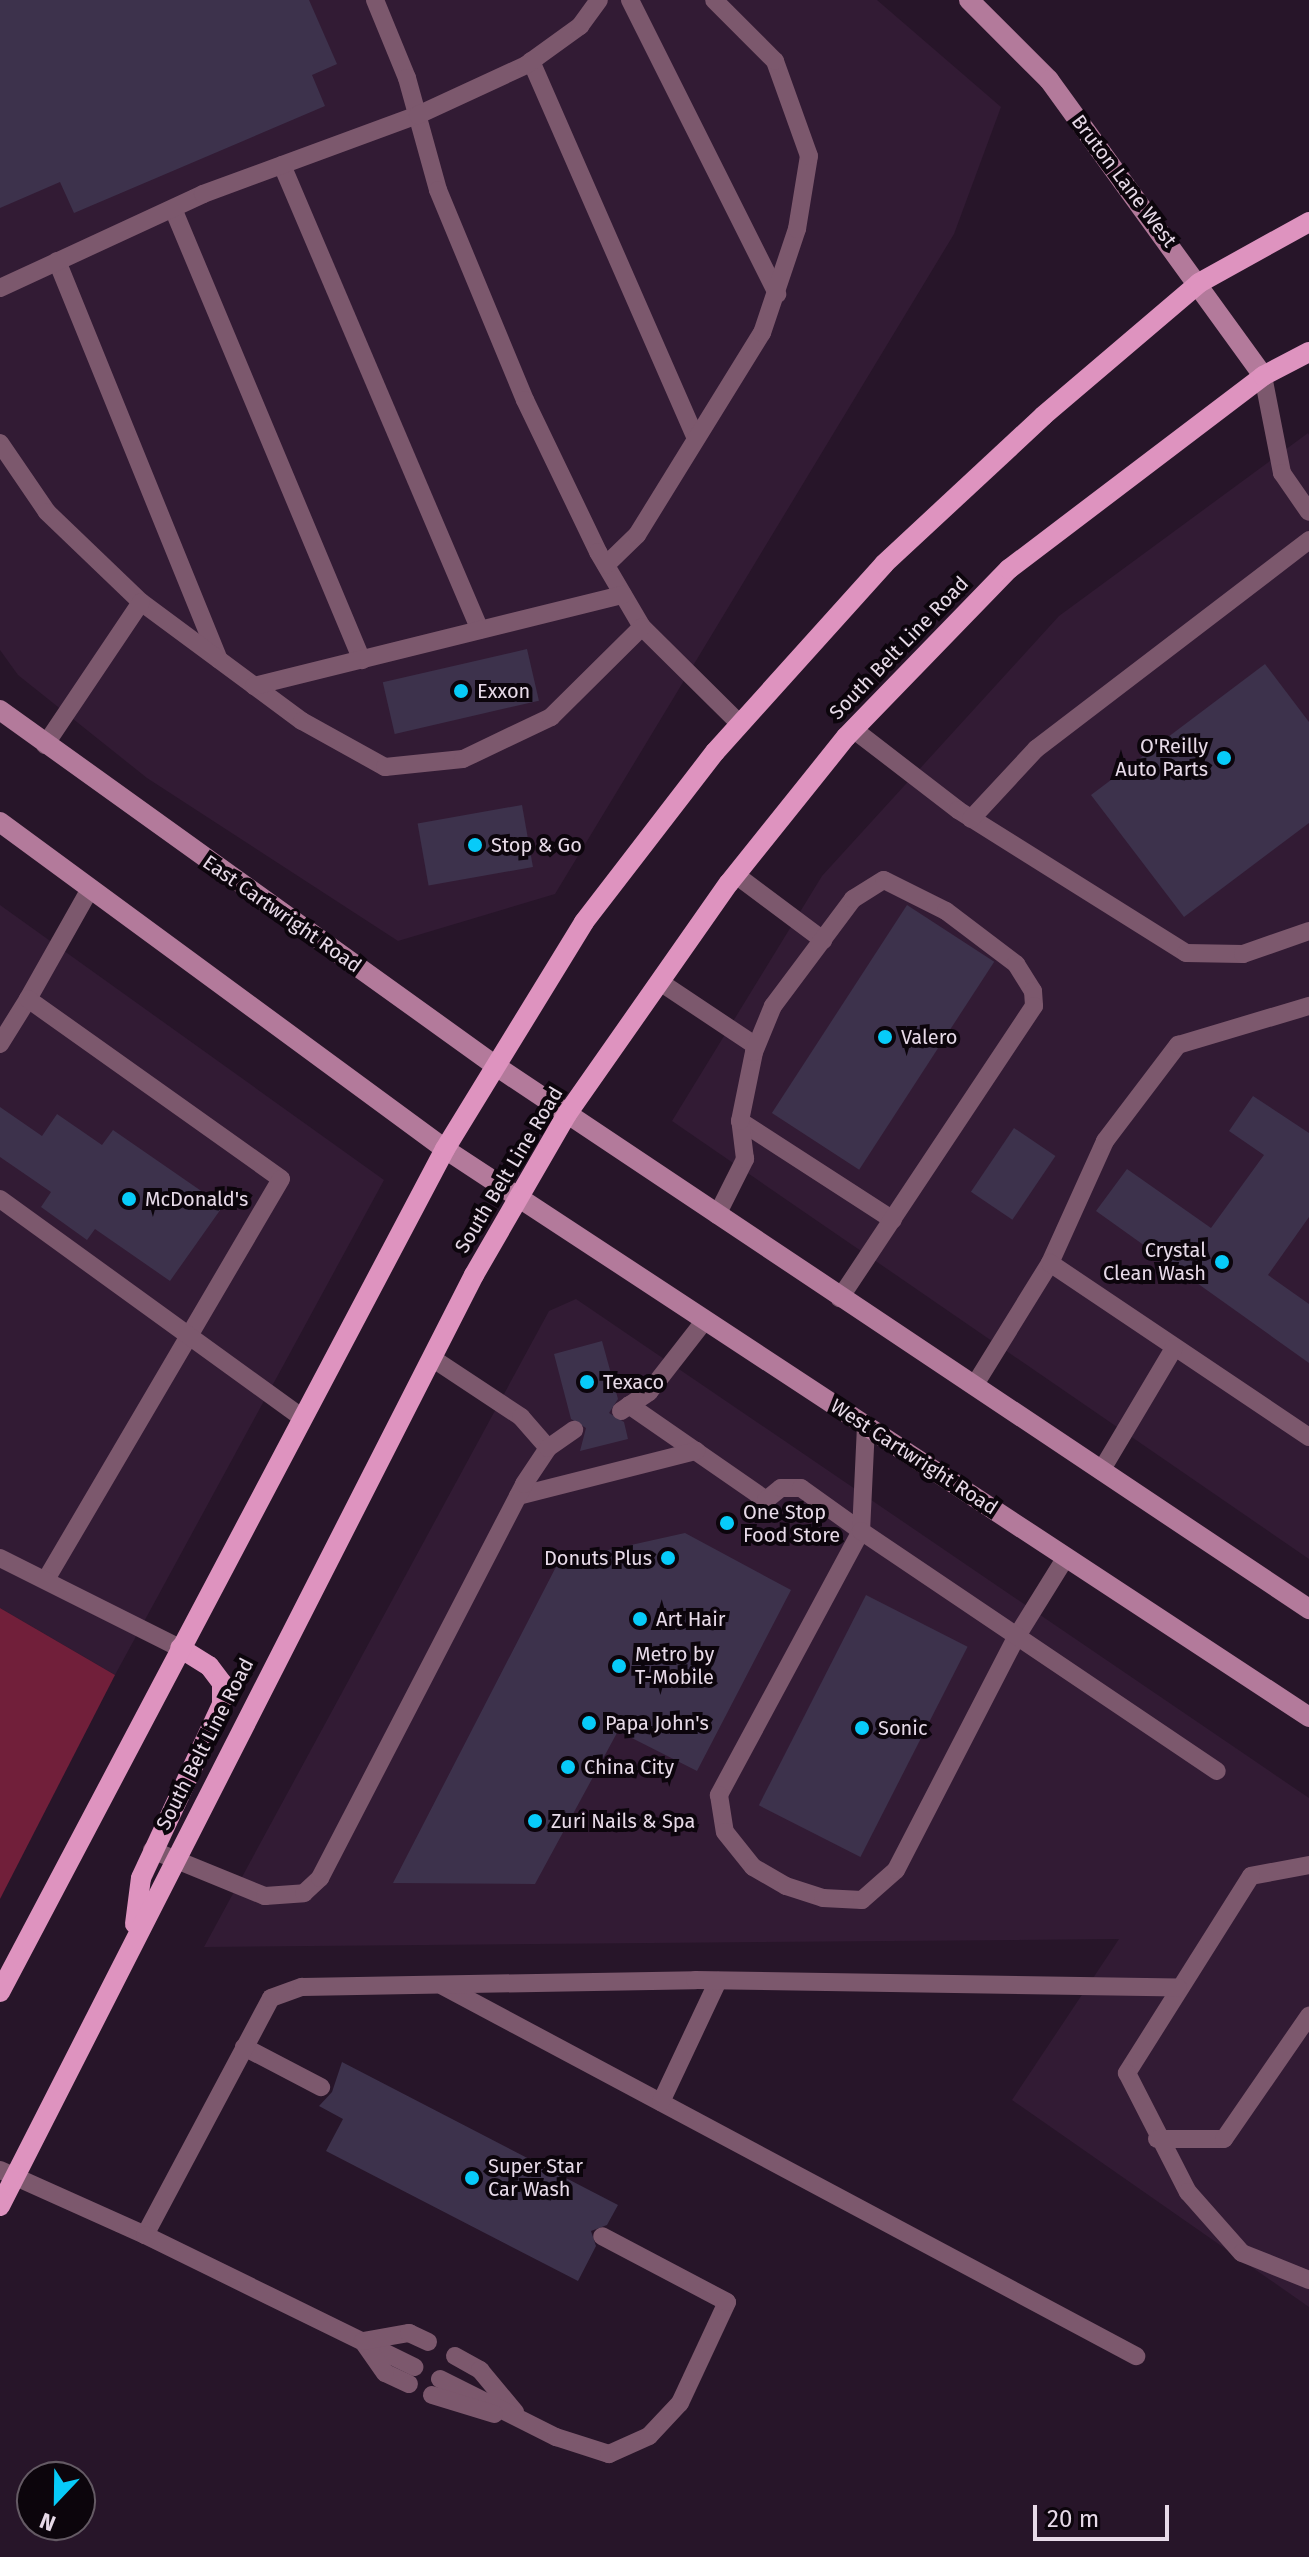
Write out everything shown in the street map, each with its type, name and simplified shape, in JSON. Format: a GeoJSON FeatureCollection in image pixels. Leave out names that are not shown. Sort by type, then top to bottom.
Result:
{"type":"FeatureCollection","features":[{"type":"Feature","properties":{"kind":"main road","name":"Bruton Lane West"},"geometry":{"type":"LineString","coordinates":[[969,0],[1049,80],[1199,283],[1263,376]]}},
{"type":"Feature","properties":{"kind":"main road"},"geometry":{"type":"LineString","coordinates":[[0,1992],[301,1417],[354,1329],[445,1149],[584,922],[740,724],[884,564],[1043,416],[1199,283],[1309,222]]}},
{"type":"Feature","properties":{"kind":"main road","name":"South Belt Line Road"},"geometry":{"type":"LineString","coordinates":[[0,2206],[7,2174],[133,1940],[432,1358],[567,1114],[660,982],[736,875],[853,729],[1009,569],[1263,376],[1309,352]]}},
{"type":"Feature","properties":{"kind":"main road","name":"East Cartwright Road"},"geometry":{"type":"LineString","coordinates":[[0,710],[567,1114]]}},
{"type":"Feature","properties":{"kind":"main road"},"geometry":{"type":"LineString","coordinates":[[0,822],[445,1149],[518,1199]]}},
{"type":"Feature","properties":{"kind":"main road"},"geometry":{"type":"LineString","coordinates":[[567,1114],[1309,1609]]}},
{"type":"Feature","properties":{"kind":"main road","name":"West Cartwright Road"},"geometry":{"type":"LineString","coordinates":[[518,1199],[1309,1717]]}},
{"type":"Feature","properties":{"kind":"main road"},"geometry":{"type":"LineString","coordinates":[[133,1940],[141,1878],[222,1704],[222,1683],[209,1666],[180,1648]]}},
{"type":"Feature","properties":{"kind":"lane"},"geometry":{"type":"LineString","coordinates":[[375,0],[418,115],[438,190],[525,400],[606,565],[642,627],[740,724]]}},
{"type":"Feature","properties":{"kind":"lane"},"geometry":{"type":"LineString","coordinates":[[0,288],[282,165],[418,115],[531,61],[580,26],[599,0]]}},
{"type":"Feature","properties":{"kind":"lane"},"geometry":{"type":"LineString","coordinates":[[630,0],[777,294]]}},
{"type":"Feature","properties":{"kind":"lane"},"geometry":{"type":"LineString","coordinates":[[606,565],[637,535],[762,333],[777,294],[809,156],[775,61],[714,0]]}},
{"type":"Feature","properties":{"kind":"lane"},"geometry":{"type":"LineString","coordinates":[[531,61],[695,437]]}},
{"type":"Feature","properties":{"kind":"lane"},"geometry":{"type":"LineString","coordinates":[[282,165],[480,630]]}},
{"type":"Feature","properties":{"kind":"lane"},"geometry":{"type":"LineString","coordinates":[[174,211],[362,660]]}},
{"type":"Feature","properties":{"kind":"lane"},"geometry":{"type":"LineString","coordinates":[[57,261],[220,660]]}},
{"type":"Feature","properties":{"kind":"lane"},"geometry":{"type":"LineString","coordinates":[[1263,376],[1282,473],[1309,512]]}},
{"type":"Feature","properties":{"kind":"lane"},"geometry":{"type":"LineString","coordinates":[[0,443],[47,512],[141,602],[302,721],[385,767],[463,759],[551,717],[642,627]]}},
{"type":"Feature","properties":{"kind":"lane"},"geometry":{"type":"LineString","coordinates":[[971,819],[1036,749],[1309,540]]}},
{"type":"Feature","properties":{"kind":"lane"},"geometry":{"type":"LineString","coordinates":[[254,686],[623,595]]}},
{"type":"Feature","properties":{"kind":"lane"},"geometry":{"type":"LineString","coordinates":[[45,745],[141,602]]}},
{"type":"Feature","properties":{"kind":"lane"},"geometry":{"type":"LineString","coordinates":[[853,729],[971,819],[1186,953],[1243,954],[1309,931]]}},
{"type":"Feature","properties":{"kind":"lane"},"geometry":{"type":"LineString","coordinates":[[736,875],[823,940]]}},
{"type":"Feature","properties":{"kind":"lane"},"geometry":{"type":"LineString","coordinates":[[717,1215],[745,1159],[740,1121],[756,1046],[773,1006],[853,899],[884,880],[946,911],[1016,964],[1033,991],[1034,1006],[1023,1031],[840,1298]]}},
{"type":"Feature","properties":{"kind":"lane"},"geometry":{"type":"LineString","coordinates":[[0,1044],[90,889]]}},
{"type":"Feature","properties":{"kind":"lane"},"geometry":{"type":"LineString","coordinates":[[660,982],[756,1046]]}},
{"type":"Feature","properties":{"kind":"lane"},"geometry":{"type":"LineString","coordinates":[[28,999],[281,1179],[186,1334],[46,1580]]}},
{"type":"Feature","properties":{"kind":"lane"},"geometry":{"type":"LineString","coordinates":[[974,1386],[1050,1263],[1105,1141],[1178,1045],[1309,1006]]}},
{"type":"Feature","properties":{"kind":"lane"},"geometry":{"type":"LineString","coordinates":[[740,1121],[893,1220]]}},
{"type":"Feature","properties":{"kind":"lane"},"geometry":{"type":"LineString","coordinates":[[0,1199],[301,1417]]}},
{"type":"Feature","properties":{"kind":"lane"},"geometry":{"type":"LineString","coordinates":[[1050,1263],[1309,1437]]}},
{"type":"Feature","properties":{"kind":"lane"},"geometry":{"type":"LineString","coordinates":[[705,1320],[649,1392],[625,1408],[696,1451],[766,1500],[781,1488],[801,1488],[1217,1771]]}},
{"type":"Feature","properties":{"kind":"lane"},"geometry":{"type":"LineString","coordinates":[[1101,1471],[1174,1348]]}},
{"type":"Feature","properties":{"kind":"lane"},"geometry":{"type":"LineString","coordinates":[[432,1358],[521,1417],[548,1448]]}},
{"type":"Feature","properties":{"kind":"lane"},"geometry":{"type":"LineString","coordinates":[[866,1426],[861,1531],[719,1795],[725,1832],[753,1867],[823,1898],[862,1900],[896,1870],[1017,1636],[1066,1557]]}},
{"type":"Feature","properties":{"kind":"lane"},"geometry":{"type":"LineString","coordinates":[[152,1850],[265,1896],[304,1893],[320,1878],[518,1496],[548,1448],[574,1430]]}},
{"type":"Feature","properties":{"kind":"lane"},"geometry":{"type":"LineString","coordinates":[[518,1496],[696,1451]]}},
{"type":"Feature","properties":{"kind":"lane"},"geometry":{"type":"LineString","coordinates":[[0,1558],[180,1648]]}},
{"type":"Feature","properties":{"kind":"lane"},"geometry":{"type":"LineString","coordinates":[[1309,1865],[1251,1876],[1127,2073],[1157,2139],[1188,2192],[1242,2253],[1309,2280]]}},
{"type":"Feature","properties":{"kind":"lane"},"geometry":{"type":"LineString","coordinates":[[145,2235],[271,1998],[302,1987],[718,1981],[1178,1988]]}},
{"type":"Feature","properties":{"kind":"lane"},"geometry":{"type":"LineString","coordinates":[[661,2102],[718,1981]]}},
{"type":"Feature","properties":{"kind":"lane"},"geometry":{"type":"LineString","coordinates":[[441,1984],[1136,2356]]}},
{"type":"Feature","properties":{"kind":"lane"},"geometry":{"type":"LineString","coordinates":[[1157,2139],[1224,2139],[1309,2016]]}},
{"type":"Feature","properties":{"kind":"lane"},"geometry":{"type":"LineString","coordinates":[[244,2047],[321,2087]]}},
{"type":"Feature","properties":{"kind":"lane"},"geometry":{"type":"LineString","coordinates":[[7,2174],[145,2235],[363,2341],[385,2373],[412,2375]]}},
{"type":"Feature","properties":{"kind":"lane"},"geometry":{"type":"LineString","coordinates":[[436,2387],[609,2454],[649,2436],[680,2403],[727,2302],[602,2236]]}},
{"type":"Feature","properties":{"kind":"lane"},"geometry":{"type":"LineString","coordinates":[[363,2341],[409,2333],[428,2342]]}},
{"type":"Feature","properties":{"kind":"lane"},"geometry":{"type":"LineString","coordinates":[[455,2356],[480,2370],[522,2420]]}},
{"type":"Feature","properties":{"kind":"shaded area"},"geometry":{"type":"Polygon","coordinates":[[[0,0],[877,0],[1001,107],[954,234],[555,894],[398,941],[147,778],[18,675],[0,650],[0,0]]]}},
{"type":"Feature","properties":{"kind":"shaded area"},"geometry":{"type":"Polygon","coordinates":[[[1308,433],[1309,1559],[672,1121],[822,876],[1059,616],[1308,433]]]}},
{"type":"Feature","properties":{"kind":"shaded area"},"geometry":{"type":"Polygon","coordinates":[[[0,905],[384,1180],[115,1675],[0,1608],[0,905]]]}},
{"type":"Feature","properties":{"kind":"shaded area"},"geometry":{"type":"Polygon","coordinates":[[[576,1299],[1309,1798],[1309,2307],[1012,2100],[1119,1939],[204,1947],[549,1311],[576,1299]]]}},
{"type":"Feature","properties":{"kind":"shaded area"},"geometry":{"type":"Polygon","coordinates":[[[0,1608],[115,1675],[0,1899],[0,1608]]]}},
{"type":"Feature","properties":{"kind":"building"},"geometry":{"type":"Polygon","coordinates":[[[0,0],[309,0],[337,64],[312,75],[325,106],[74,213],[60,182],[0,208],[0,0]]]}},
{"type":"Feature","properties":{"kind":"building","name":"Exxon"},"geometry":{"type":"Polygon","coordinates":[[[527,649],[539,701],[395,734],[383,682],[527,649]]]}},
{"type":"Feature","properties":{"kind":"building","name":"O'Reilly Auto Parts"},"geometry":{"type":"Polygon","coordinates":[[[1265,664],[1309,722],[1309,823],[1184,917],[1091,795],[1265,664]]]}},
{"type":"Feature","properties":{"kind":"building","name":"Stop & Go"},"geometry":{"type":"Polygon","coordinates":[[[522,805],[533,867],[429,885],[418,823],[522,805]]]}},
{"type":"Feature","properties":{"kind":"building","name":"Valero"},"geometry":{"type":"Polygon","coordinates":[[[907,905],[994,962],[859,1170],[772,1113],[907,905]]]}},
{"type":"Feature","properties":{"kind":"building","name":"Crystal Clean Wash"},"geometry":{"type":"Polygon","coordinates":[[[1253,1096],[1309,1133],[1309,1217],[1268,1275],[1309,1304],[1309,1363],[1096,1211],[1127,1169],[1211,1228],[1264,1155],[1229,1131],[1253,1096]]]}},
{"type":"Feature","properties":{"kind":"building","name":"McDonald's"},"geometry":{"type":"Polygon","coordinates":[[[0,1107],[42,1136],[57,1114],[102,1145],[113,1130],[223,1206],[170,1281],[95,1229],[87,1240],[41,1207],[51,1192],[0,1157],[0,1107]]]}},
{"type":"Feature","properties":{"kind":"building"},"geometry":{"type":"Polygon","coordinates":[[[1014,1128],[1055,1156],[1012,1220],[971,1192],[1014,1128]]]}},
{"type":"Feature","properties":{"kind":"building","name":"Texaco"},"geometry":{"type":"Polygon","coordinates":[[[602,1341],[618,1399],[609,1413],[624,1422],[628,1439],[580,1451],[586,1428],[571,1419],[554,1354],[602,1341]]]}},
{"type":"Feature","properties":{"kind":"building"},"geometry":{"type":"Polygon","coordinates":[[[685,1533],[791,1590],[697,1771],[618,1731],[535,1884],[393,1883],[559,1561],[685,1533]]]}},
{"type":"Feature","properties":{"kind":"building","name":"Sonic"},"geometry":{"type":"Polygon","coordinates":[[[866,1595],[968,1647],[860,1857],[759,1805],[866,1595]]]}},
{"type":"Feature","properties":{"kind":"building","name":"Super Star Car Wash"},"geometry":{"type":"Polygon","coordinates":[[[342,2062],[618,2205],[607,2225],[591,2231],[596,2246],[578,2281],[326,2151],[343,2119],[319,2106],[332,2092],[342,2062]]]}},
{"type":"Feature","properties":{"kind":"place","name":"Exxon"},"geometry":{"type":"Point","coordinates":[461,691]}},
{"type":"Feature","properties":{"kind":"place","name":"O'Reilly Auto Parts"},"geometry":{"type":"Point","coordinates":[1224,758]}},
{"type":"Feature","properties":{"kind":"place","name":"Stop & Go"},"geometry":{"type":"Point","coordinates":[475,845]}},
{"type":"Feature","properties":{"kind":"place","name":"Valero"},"geometry":{"type":"Point","coordinates":[885,1037]}},
{"type":"Feature","properties":{"kind":"place","name":"McDonald's"},"geometry":{"type":"Point","coordinates":[129,1199]}},
{"type":"Feature","properties":{"kind":"place","name":"Crystal Clean Wash"},"geometry":{"type":"Point","coordinates":[1222,1262]}},
{"type":"Feature","properties":{"kind":"place","name":"Texaco"},"geometry":{"type":"Point","coordinates":[587,1382]}},
{"type":"Feature","properties":{"kind":"place","name":"One Stop Food Store"},"geometry":{"type":"Point","coordinates":[727,1523]}},
{"type":"Feature","properties":{"kind":"place","name":"Donuts Plus"},"geometry":{"type":"Point","coordinates":[668,1558]}},
{"type":"Feature","properties":{"kind":"place","name":"Art Hair"},"geometry":{"type":"Point","coordinates":[640,1619]}},
{"type":"Feature","properties":{"kind":"place","name":"Metro by T-Mobile"},"geometry":{"type":"Point","coordinates":[619,1666]}},
{"type":"Feature","properties":{"kind":"place","name":"Papa John's"},"geometry":{"type":"Point","coordinates":[589,1723]}},
{"type":"Feature","properties":{"kind":"place","name":"Sonic"},"geometry":{"type":"Point","coordinates":[862,1728]}},
{"type":"Feature","properties":{"kind":"place","name":"China City"},"geometry":{"type":"Point","coordinates":[568,1767]}},
{"type":"Feature","properties":{"kind":"place","name":"Zuri Nails & Spa"},"geometry":{"type":"Point","coordinates":[535,1821]}},
{"type":"Feature","properties":{"kind":"place","name":"Super Star Car Wash"},"geometry":{"type":"Point","coordinates":[472,2178]}}]}
